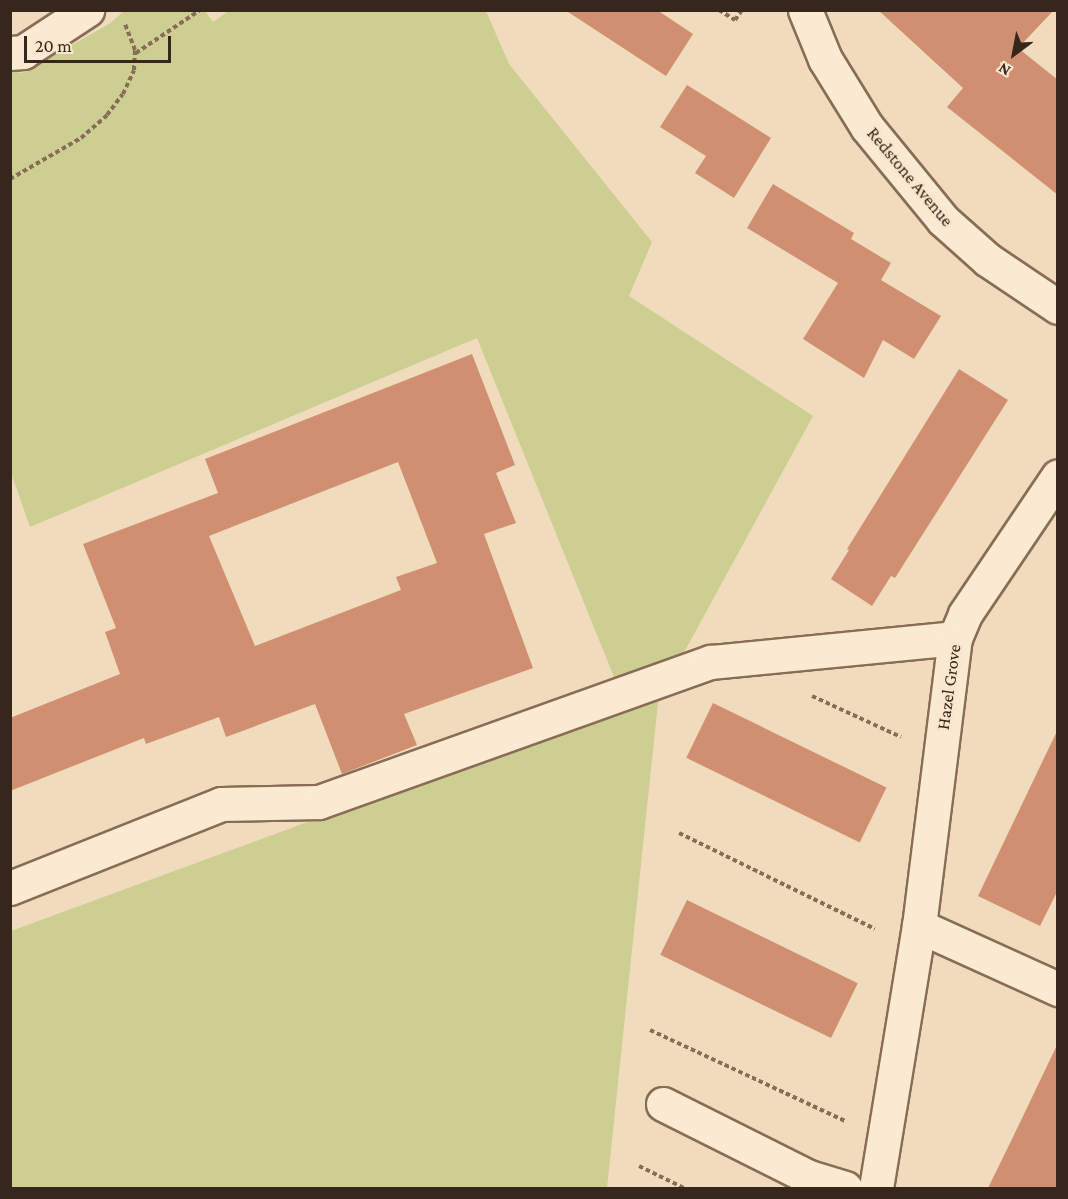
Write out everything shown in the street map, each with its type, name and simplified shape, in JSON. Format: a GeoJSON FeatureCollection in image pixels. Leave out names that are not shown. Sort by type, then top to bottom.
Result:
{"type":"FeatureCollection","features":[{"type":"Feature","properties":{"kind":"street"},"geometry":{"type":"LineString","coordinates":[[10,53],[23,52],[87,10]]}},
{"type":"Feature","properties":{"kind":"street","name":"Redstone Avenue"},"geometry":{"type":"LineString","coordinates":[[805,10],[825,59],[867,127],[943,220],[988,260],[1058,307]]}},
{"type":"Feature","properties":{"kind":"street","name":"Hazel Grove"},"geometry":{"type":"LineString","coordinates":[[876,1188],[917,937],[955,638],[965,614],[1058,476]]}},
{"type":"Feature","properties":{"kind":"street"},"geometry":{"type":"LineString","coordinates":[[10,888],[221,804],[319,802],[711,662],[955,638]]}},
{"type":"Feature","properties":{"kind":"street"},"geometry":{"type":"LineString","coordinates":[[917,937],[1058,989]]}},
{"type":"Feature","properties":{"kind":"street"},"geometry":{"type":"LineString","coordinates":[[663,1104],[809,1177],[845,1188]]}},
{"type":"Feature","properties":{"kind":"path"},"geometry":{"type":"LineString","coordinates":[[135,53],[200,10]]}},
{"type":"Feature","properties":{"kind":"path"},"geometry":{"type":"LineString","coordinates":[[719,10],[735,20],[742,10]]}},
{"type":"Feature","properties":{"kind":"path"},"geometry":{"type":"LineString","coordinates":[[10,179],[81,138],[107,115],[123,94],[134,70],[135,53],[123,20]]}},
{"type":"Feature","properties":{"kind":"path"},"geometry":{"type":"LineString","coordinates":[[811,695],[940,756]]}},
{"type":"Feature","properties":{"kind":"path"},"geometry":{"type":"LineString","coordinates":[[679,833],[917,937]]}},
{"type":"Feature","properties":{"kind":"path"},"geometry":{"type":"LineString","coordinates":[[650,1030],[884,1140]]}},
{"type":"Feature","properties":{"kind":"path"},"geometry":{"type":"LineString","coordinates":[[639,1166],[684,1188]]}},
{"type":"Feature","properties":{"kind":"green space"},"geometry":{"type":"Polygon","coordinates":[[[230,10],[486,11],[509,64],[652,242],[629,296],[813,416],[681,658],[616,682],[477,338],[30,527],[10,470],[10,71],[22,73],[109,24],[124,11],[205,11],[213,22],[230,10]]]}},
{"type":"Feature","properties":{"kind":"green space"},"geometry":{"type":"Polygon","coordinates":[[[659,693],[607,1188],[11,1188],[11,931],[659,693]]]}},
{"type":"Feature","properties":{"kind":"building"},"geometry":{"type":"Polygon","coordinates":[[[565,10],[657,10],[693,34],[666,76],[565,10]]]}},
{"type":"Feature","properties":{"kind":"building"},"geometry":{"type":"Polygon","coordinates":[[[878,10],[1054,10],[1018,48],[1058,80],[1058,195],[947,107],[963,88],[878,10]]]}},
{"type":"Feature","properties":{"kind":"building"},"geometry":{"type":"Polygon","coordinates":[[[687,85],[771,138],[734,198],[695,173],[706,156],[660,127],[687,85]]]}},
{"type":"Feature","properties":{"kind":"building"},"geometry":{"type":"Polygon","coordinates":[[[773,184],[854,233],[851,239],[891,263],[881,280],[941,316],[914,359],[883,340],[864,378],[803,339],[838,283],[747,228],[773,184]]]}},
{"type":"Feature","properties":{"kind":"building"},"geometry":{"type":"Polygon","coordinates":[[[472,354],[515,465],[496,473],[516,523],[484,534],[533,668],[404,714],[417,745],[342,774],[315,704],[226,737],[219,717],[146,744],[144,738],[10,791],[10,718],[120,674],[105,632],[116,628],[83,544],[218,493],[205,459],[472,354]],[[398,462],[209,536],[255,646],[401,590],[396,577],[437,563],[398,462]]]}},
{"type":"Feature","properties":{"kind":"building"},"geometry":{"type":"Polygon","coordinates":[[[959,369],[1008,400],[895,578],[891,576],[872,606],[831,579],[849,550],[847,549],[959,369]]]}},
{"type":"Feature","properties":{"kind":"building"},"geometry":{"type":"Polygon","coordinates":[[[713,703],[886,788],[860,842],[686,758],[713,703]]]}},
{"type":"Feature","properties":{"kind":"building"},"geometry":{"type":"Polygon","coordinates":[[[1058,729],[1058,890],[1040,926],[978,896],[1058,729]]]}},
{"type":"Feature","properties":{"kind":"building"},"geometry":{"type":"Polygon","coordinates":[[[687,900],[858,983],[831,1038],[660,955],[687,900]]]}},
{"type":"Feature","properties":{"kind":"building"},"geometry":{"type":"Polygon","coordinates":[[[1058,1043],[1058,1188],[988,1188],[1012,1139],[1058,1043]]]}}]}
